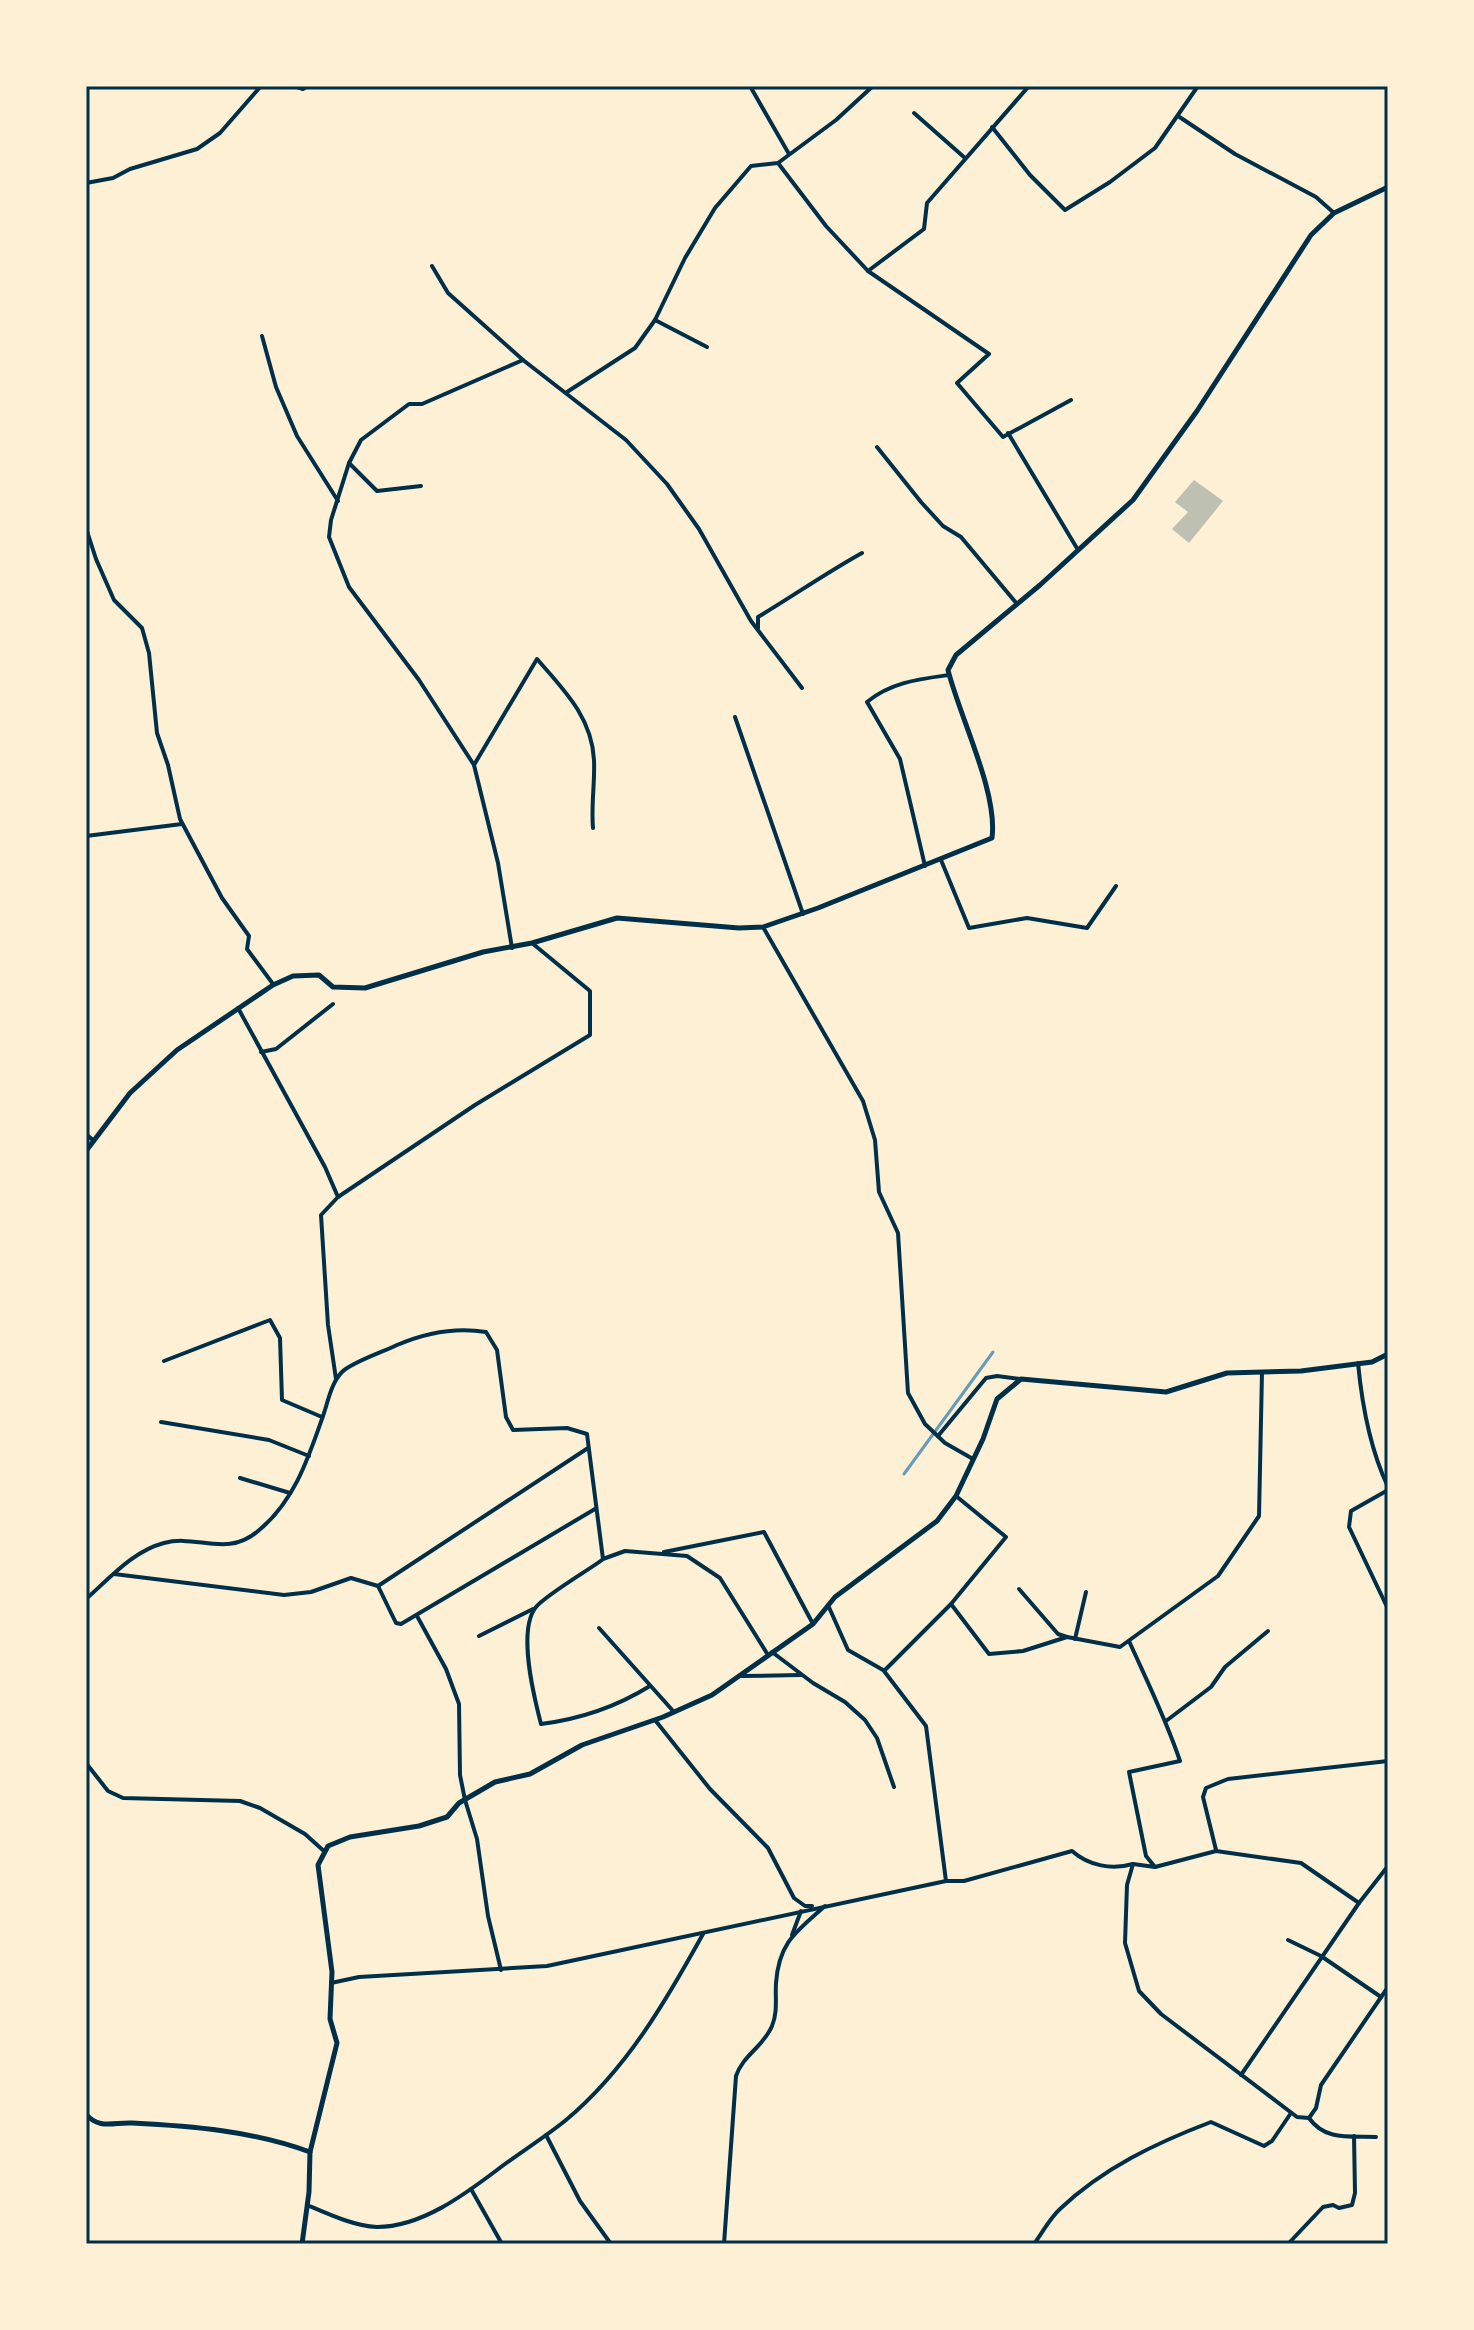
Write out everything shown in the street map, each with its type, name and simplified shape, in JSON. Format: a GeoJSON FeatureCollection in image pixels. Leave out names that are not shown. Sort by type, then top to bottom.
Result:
{"type":"FeatureCollection","features":[{"type":"Feature","properties":{"kind":"street"},"geometry":{"type":"LineString","coordinates":[[86,183],[113,178],[130,169],[197,149],[220,133],[261,86]]}},
{"type":"Feature","properties":{"kind":"street"},"geometry":{"type":"LineString","coordinates":[[294,86],[303,89],[308,86]]}},
{"type":"Feature","properties":{"kind":"street"},"geometry":{"type":"LineString","coordinates":[[750,86],[789,154]]}},
{"type":"Feature","properties":{"kind":"street"},"geometry":{"type":"LineString","coordinates":[[567,392],[635,348],[655,320],[685,258],[715,208],[751,166],[778,163],[836,120],[873,86]]}},
{"type":"Feature","properties":{"kind":"street"},"geometry":{"type":"LineString","coordinates":[[868,271],[924,229],[927,203],[1029,86]]}},
{"type":"Feature","properties":{"kind":"street"},"geometry":{"type":"LineString","coordinates":[[992,127],[1030,175],[1065,210],[1110,182],[1155,148],[1195,87]]}},
{"type":"Feature","properties":{"kind":"street"},"geometry":{"type":"LineString","coordinates":[[914,113],[965,158]]}},
{"type":"Feature","properties":{"kind":"street"},"geometry":{"type":"LineString","coordinates":[[1178,116],[1235,154],[1316,197],[1334,213]]}},
{"type":"Feature","properties":{"kind":"street"},"geometry":{"type":"LineString","coordinates":[[778,163],[826,226],[868,271],[989,354],[957,383],[1003,437],[1071,400]]}},
{"type":"Feature","properties":{"kind":"street"},"geometry":{"type":"LineString","coordinates":[[86,1151],[130,1093],[177,1050],[273,985],[301,974],[319,975],[333,987],[365,988],[483,952],[532,943],[617,918],[739,928],[763,927],[992,838],[994,826],[983,776],[948,670],[956,655],[1133,500],[1197,411],[1311,235],[1334,213],[1388,187]]}},
{"type":"Feature","properties":{"kind":"street"},"geometry":{"type":"LineString","coordinates":[[432,266],[448,293],[523,360],[626,440],[667,484],[699,529],[758,630],[802,688]]}},
{"type":"Feature","properties":{"kind":"street"},"geometry":{"type":"LineString","coordinates":[[655,320],[707,347]]}},
{"type":"Feature","properties":{"kind":"street"},"geometry":{"type":"LineString","coordinates":[[262,336],[276,387],[297,436],[338,501]]}},
{"type":"Feature","properties":{"kind":"street"},"geometry":{"type":"LineString","coordinates":[[512,948],[498,863],[474,765],[419,680],[349,587],[329,537],[349,463],[361,440],[409,404],[422,404],[523,360]]}},
{"type":"Feature","properties":{"kind":"street"},"geometry":{"type":"LineString","coordinates":[[1008,433],[1078,550]]}},
{"type":"Feature","properties":{"kind":"street"},"geometry":{"type":"LineString","coordinates":[[877,447],[921,502],[943,526],[961,537],[1017,604]]}},
{"type":"Feature","properties":{"kind":"street"},"geometry":{"type":"LineString","coordinates":[[349,463],[377,491],[421,486]]}},
{"type":"Feature","properties":{"kind":"street"},"geometry":{"type":"LineString","coordinates":[[86,528],[114,600],[142,628],[149,653],[157,733],[182,824],[222,898],[249,936],[247,949],[273,985]]}},
{"type":"Feature","properties":{"kind":"street"},"geometry":{"type":"LineString","coordinates":[[758,630],[758,617],[862,553]]}},
{"type":"Feature","properties":{"kind":"street"},"geometry":{"type":"LineString","coordinates":[[474,765],[537,659],[576,703],[587,728],[594,758],[593,828]]}},
{"type":"Feature","properties":{"kind":"street"},"geometry":{"type":"LineString","coordinates":[[925,866],[900,759],[867,702],[875,695],[910,680],[949,675]]}},
{"type":"Feature","properties":{"kind":"street"},"geometry":{"type":"LineString","coordinates":[[735,717],[803,914]]}},
{"type":"Feature","properties":{"kind":"street"},"geometry":{"type":"LineString","coordinates":[[86,836],[182,824]]}},
{"type":"Feature","properties":{"kind":"street"},"geometry":{"type":"LineString","coordinates":[[941,860],[969,928],[1027,918],[1087,928],[1116,886]]}},
{"type":"Feature","properties":{"kind":"street"},"geometry":{"type":"LineString","coordinates":[[763,927],[863,1101],[875,1140],[879,1192],[898,1233],[908,1393],[929,1427],[973,1459]]}},
{"type":"Feature","properties":{"kind":"street"},"geometry":{"type":"LineString","coordinates":[[337,1381],[328,1325],[321,1215],[338,1197],[475,1105],[590,1035],[590,991],[532,943]]}},
{"type":"Feature","properties":{"kind":"street"},"geometry":{"type":"LineString","coordinates":[[261,1052],[276,1049],[333,1004]]}},
{"type":"Feature","properties":{"kind":"street"},"geometry":{"type":"LineString","coordinates":[[238,1008],[325,1167],[338,1197]]}},
{"type":"Feature","properties":{"kind":"street"},"geometry":{"type":"LineString","coordinates":[[86,1134],[94,1141]]}},
{"type":"Feature","properties":{"kind":"street"},"geometry":{"type":"LineString","coordinates":[[164,1361],[270,1320],[280,1338],[282,1400],[322,1417]]}},
{"type":"Feature","properties":{"kind":"street"},"geometry":{"type":"LineString","coordinates":[[86,1599],[148,1548],[169,1541],[231,1546],[256,1534],[282,1508],[290,1493],[309,1456],[343,1370],[407,1341],[438,1332],[486,1332],[497,1350],[506,1417],[513,1430],[567,1428],[587,1434],[603,1559]]}},
{"type":"Feature","properties":{"kind":"street"},"geometry":{"type":"LineString","coordinates":[[938,1435],[986,1378],[997,1376],[1166,1392],[1227,1373],[1301,1371],[1372,1362],[1388,1354]]}},
{"type":"Feature","properties":{"kind":"street"},"geometry":{"type":"LineString","coordinates":[[1358,1363],[1360,1386],[1378,1466],[1388,1488],[1351,1511],[1349,1527],[1388,1609]]}},
{"type":"Feature","properties":{"kind":"street"},"geometry":{"type":"LineString","coordinates":[[1019,1589],[1058,1634],[1120,1647],[1218,1576],[1259,1516],[1262,1372]]}},
{"type":"Feature","properties":{"kind":"street"},"geometry":{"type":"LineString","coordinates":[[302,2244],[310,2152],[337,2043],[330,2019],[331,1983],[318,1865],[328,1846],[350,1837],[419,1826],[447,1817],[459,1803],[495,1782],[530,1774],[582,1745],[655,1720],[712,1695],[813,1624],[835,1597],[937,1521],[956,1496],[997,1399],[1021,1379]]}},
{"type":"Feature","properties":{"kind":"street"},"geometry":{"type":"LineString","coordinates":[[161,1422],[269,1440],[309,1456]]}},
{"type":"Feature","properties":{"kind":"street"},"geometry":{"type":"LineString","coordinates":[[378,1586],[588,1448]]}},
{"type":"Feature","properties":{"kind":"street"},"geometry":{"type":"LineString","coordinates":[[240,1478],[290,1493]]}},
{"type":"Feature","properties":{"kind":"street"},"geometry":{"type":"LineString","coordinates":[[884,1671],[951,1604],[1006,1537],[956,1496]]}},
{"type":"Feature","properties":{"kind":"street"},"geometry":{"type":"LineString","coordinates":[[114,1574],[284,1595],[311,1592],[351,1578],[378,1586],[397,1624],[417,1616],[596,1509]]}},
{"type":"Feature","properties":{"kind":"street"},"geometry":{"type":"LineString","coordinates":[[658,1554],[764,1532],[813,1624]]}},
{"type":"Feature","properties":{"kind":"street"},"geometry":{"type":"LineString","coordinates":[[479,1636],[535,1608],[603,1559],[625,1551],[687,1556],[720,1578],[770,1653],[845,1702],[865,1720],[877,1738],[894,1787]]}},
{"type":"Feature","properties":{"kind":"street"},"geometry":{"type":"LineString","coordinates":[[1075,1639],[1086,1592]]}},
{"type":"Feature","properties":{"kind":"street"},"geometry":{"type":"LineString","coordinates":[[951,1604],[989,1654],[1023,1651],[1067,1637]]}},
{"type":"Feature","properties":{"kind":"street"},"geometry":{"type":"LineString","coordinates":[[828,1605],[848,1650],[884,1671],[926,1726],[946,1881]]}},
{"type":"Feature","properties":{"kind":"street"},"geometry":{"type":"LineString","coordinates":[[535,1608],[528,1626],[529,1679],[541,1724],[573,1720],[628,1699],[650,1686]]}},
{"type":"Feature","properties":{"kind":"street"},"geometry":{"type":"LineString","coordinates":[[417,1616],[446,1669],[459,1704],[460,1775],[477,1839],[486,1906],[501,1970]]}},
{"type":"Feature","properties":{"kind":"street"},"geometry":{"type":"LineString","coordinates":[[599,1628],[674,1712]]}},
{"type":"Feature","properties":{"kind":"street"},"geometry":{"type":"LineString","coordinates":[[1166,1721],[1211,1687],[1225,1667],[1268,1631]]}},
{"type":"Feature","properties":{"kind":"street"},"geometry":{"type":"LineString","coordinates":[[1129,1641],[1166,1721],[1180,1761],[1129,1772],[1146,1856],[1155,1867]]}},
{"type":"Feature","properties":{"kind":"street"},"geometry":{"type":"LineString","coordinates":[[739,1676],[803,1675]]}},
{"type":"Feature","properties":{"kind":"street"},"geometry":{"type":"LineString","coordinates":[[655,1720],[710,1789],[768,1848],[794,1898],[805,1906],[826,1905]]}},
{"type":"Feature","properties":{"kind":"street"},"geometry":{"type":"LineString","coordinates":[[1216,1851],[1203,1797],[1206,1788],[1228,1779],[1388,1761]]}},
{"type":"Feature","properties":{"kind":"street"},"geometry":{"type":"LineString","coordinates":[[86,1763],[108,1791],[123,1798],[240,1801],[260,1808],[305,1834],[325,1852]]}},
{"type":"Feature","properties":{"kind":"street"},"geometry":{"type":"LineString","coordinates":[[331,1983],[359,1977],[547,1966],[826,1905],[946,1881],[964,1881],[1072,1851],[1083,1860],[1117,1869],[1133,1864],[1155,1867],[1216,1851],[1301,1863],[1359,1903]]}},
{"type":"Feature","properties":{"kind":"street"},"geometry":{"type":"LineString","coordinates":[[1133,1864],[1127,1885],[1125,1943],[1139,1991],[1161,2014],[1302,2119],[1309,2118],[1316,2108],[1321,2085],[1388,1987]]}},
{"type":"Feature","properties":{"kind":"street"},"geometry":{"type":"LineString","coordinates":[[1241,2075],[1321,1956],[1388,1866]]}},
{"type":"Feature","properties":{"kind":"street"},"geometry":{"type":"LineString","coordinates":[[791,1937],[826,1905]]}},
{"type":"Feature","properties":{"kind":"street"},"geometry":{"type":"LineString","coordinates":[[724,2244],[736,2076],[740,2064],[773,2025],[780,1954],[791,1937],[801,1911]]}},
{"type":"Feature","properties":{"kind":"street"},"geometry":{"type":"LineString","coordinates":[[307,2205],[329,2215],[377,2227],[428,2214],[471,2189],[546,2135],[584,2103],[639,2040],[704,1933]]}},
{"type":"Feature","properties":{"kind":"street"},"geometry":{"type":"LineString","coordinates":[[1288,1940],[1321,1956],[1381,1997]]}},
{"type":"Feature","properties":{"kind":"street"},"geometry":{"type":"LineString","coordinates":[[1034,2244],[1058,2210],[1109,2169],[1172,2137],[1211,2122],[1264,2146],[1272,2141],[1291,2113]]}},
{"type":"Feature","properties":{"kind":"street"},"geometry":{"type":"LineString","coordinates":[[86,2114],[92,2122],[104,2125],[164,2125],[243,2134],[310,2152]]}},
{"type":"Feature","properties":{"kind":"street"},"geometry":{"type":"LineString","coordinates":[[1309,2118],[1318,2131],[1376,2137]]}},
{"type":"Feature","properties":{"kind":"street"},"geometry":{"type":"LineString","coordinates":[[546,2135],[580,2201],[611,2244]]}},
{"type":"Feature","properties":{"kind":"street"},"geometry":{"type":"LineString","coordinates":[[1288,2244],[1323,2207],[1352,2205],[1355,2193],[1354,2136]]}},
{"type":"Feature","properties":{"kind":"street"},"geometry":{"type":"LineString","coordinates":[[471,2189],[502,2244]]}},
{"type":"Feature","properties":{"kind":"building"},"geometry":{"type":"Polygon","coordinates":[[[1194,480],[1223,501],[1189,543],[1172,529],[1188,512],[1175,502],[1194,480]]]}},
{"type":"Feature","properties":{"kind":"waterway"},"geometry":{"type":"LineString","coordinates":[[904,1474],[993,1352]]}}]}
